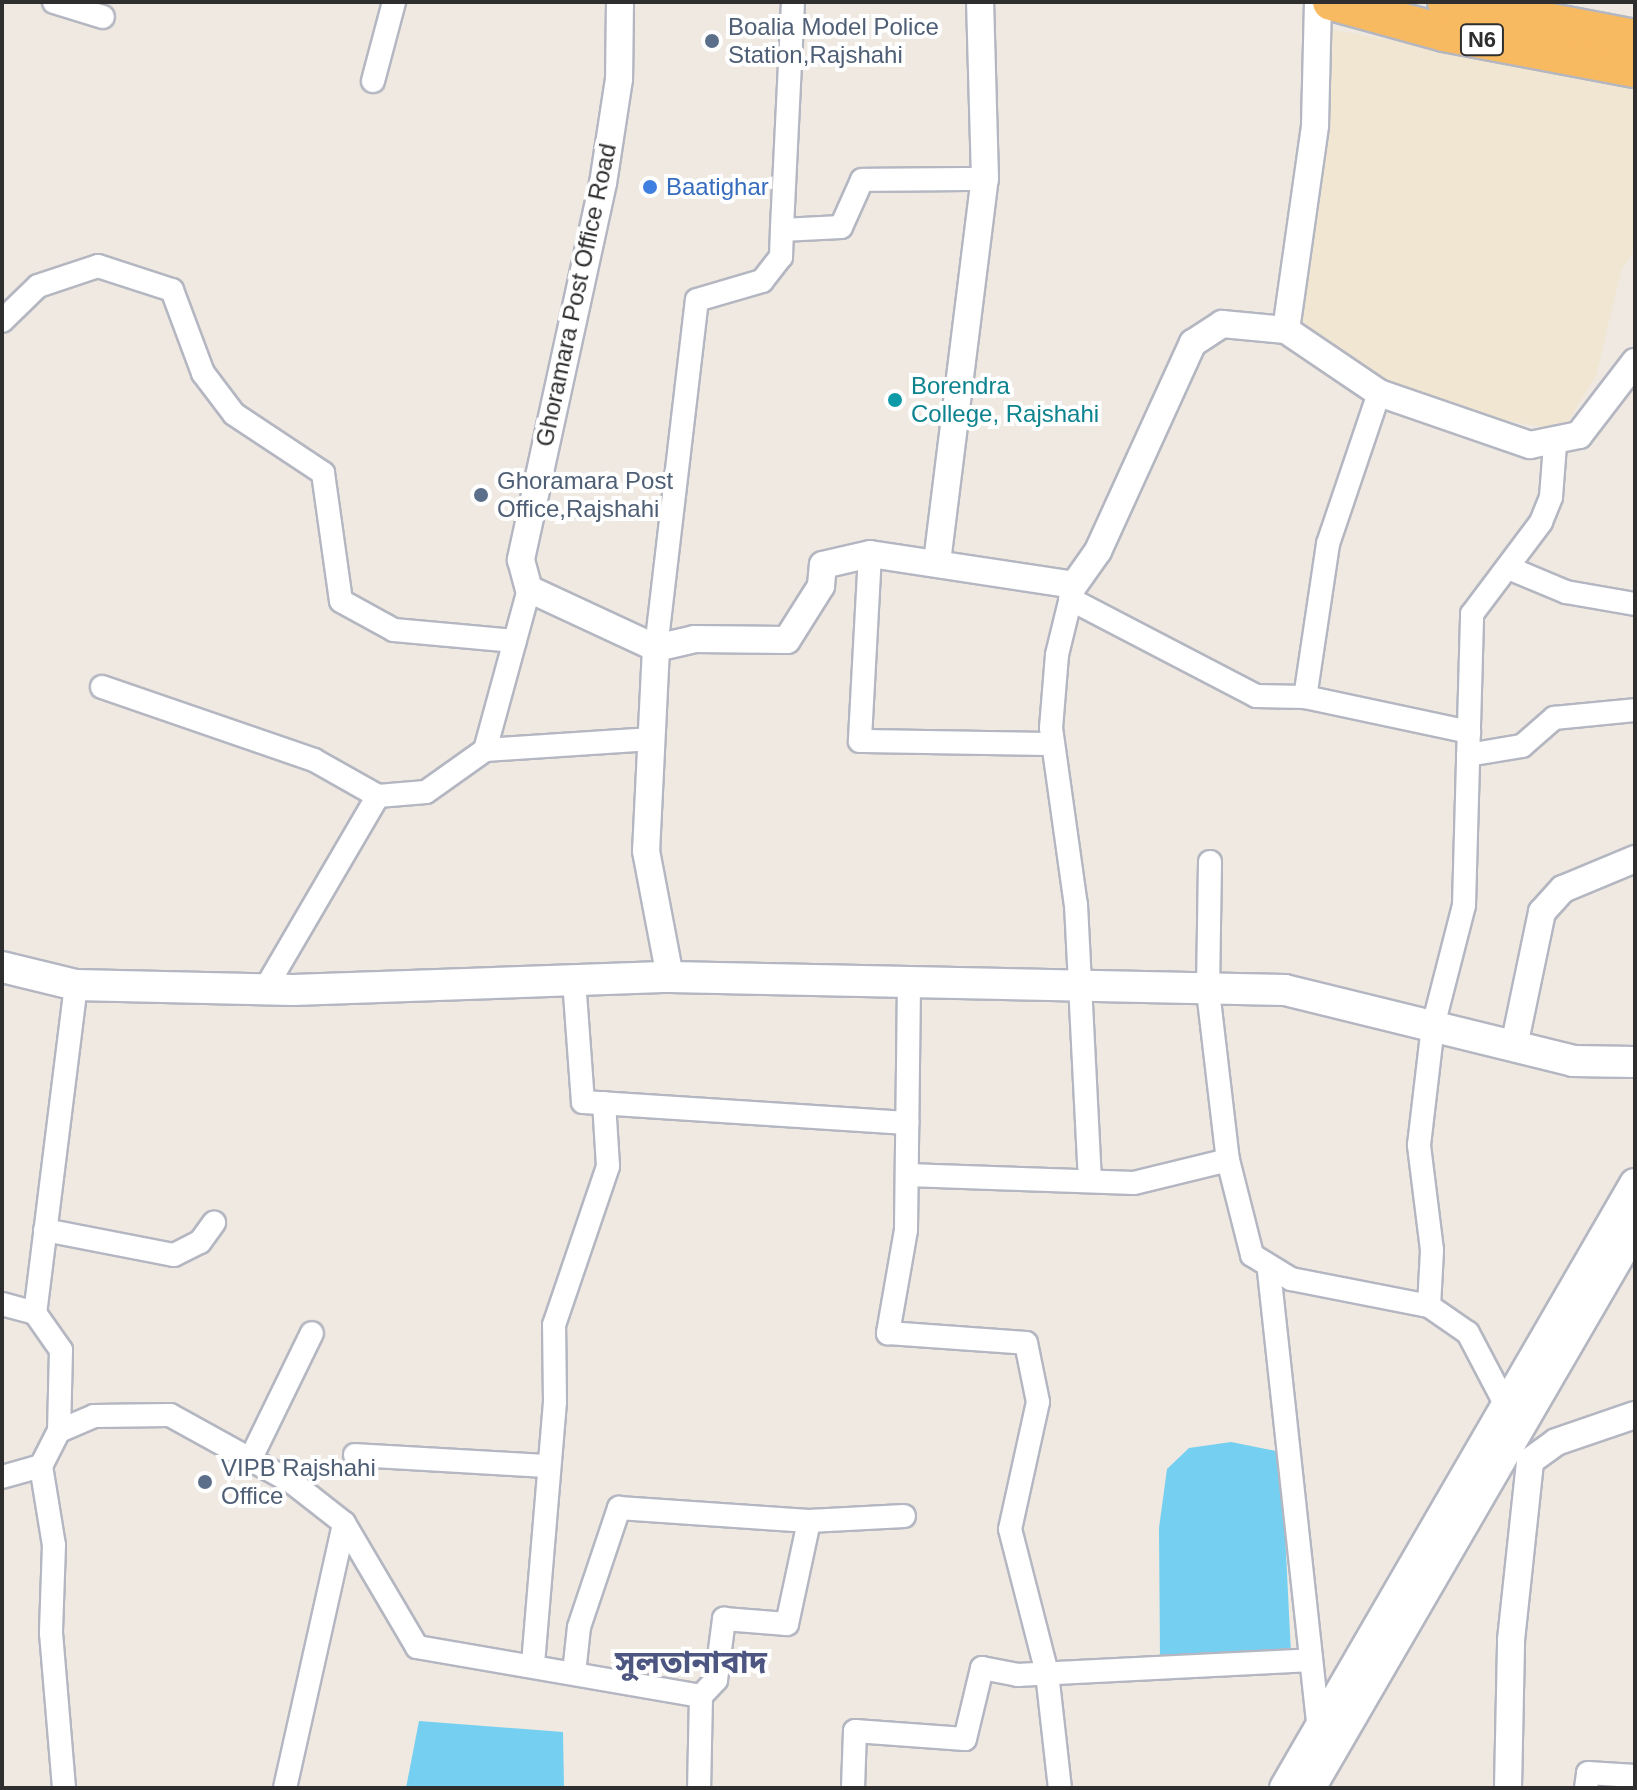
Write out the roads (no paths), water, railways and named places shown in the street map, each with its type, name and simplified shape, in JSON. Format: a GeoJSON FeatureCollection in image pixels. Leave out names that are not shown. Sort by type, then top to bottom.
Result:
{"type":"FeatureCollection","features":[{"type":"Feature","properties":{"kind":"highway","name":"N6"},"geometry":{"type":"LineString","coordinates":[[1331,2],[1444,33],[1635,69]]}},
{"type":"Feature","properties":{"kind":"highway","name":"N6"},"geometry":{"type":"LineString","coordinates":[[1446,2],[1635,38]]}},
{"type":"Feature","properties":{"kind":"main road"},"geometry":{"type":"LineString","coordinates":[[2,967],[76,985],[265,989],[670,977],[1208,991],[1285,990],[1573,1061],[1635,1062]]}},
{"type":"Feature","properties":{"kind":"main road"},"geometry":{"type":"LineString","coordinates":[[1310,1788],[1327,1732],[1507,1405],[1635,1184]]}},
{"type":"Feature","properties":{"kind":"main road"},"geometry":{"type":"LineString","coordinates":[[1285,1788],[1524,1448],[1635,1228]]}},
{"type":"Feature","properties":{"kind":"street"},"geometry":{"type":"LineString","coordinates":[[54,2],[103,17]]}},
{"type":"Feature","properties":{"kind":"street"},"geometry":{"type":"LineString","coordinates":[[373,81],[394,2]]}},
{"type":"Feature","properties":{"kind":"street","name":"Ghoramara Post Office Road"},"geometry":{"type":"LineString","coordinates":[[529,589],[521,560],[603,183],[619,79],[620,2]]}},
{"type":"Feature","properties":{"kind":"street"},"geometry":{"type":"LineString","coordinates":[[670,977],[646,851],[656,648],[697,300],[762,281],[781,257],[793,2]]}},
{"type":"Feature","properties":{"kind":"street"},"geometry":{"type":"LineString","coordinates":[[937,562],[985,179],[980,2]]}},
{"type":"Feature","properties":{"kind":"street"},"geometry":{"type":"LineString","coordinates":[[1286,330],[1315,125],[1318,2]]}},
{"type":"Feature","properties":{"kind":"street"},"geometry":{"type":"LineString","coordinates":[[782,230],[841,227],[862,180],[985,179]]}},
{"type":"Feature","properties":{"kind":"street"},"geometry":{"type":"LineString","coordinates":[[2,321],[38,286],[98,266],[172,290],[203,373],[234,414],[323,473],[341,601],[394,630],[515,641]]}},
{"type":"Feature","properties":{"kind":"street"},"geometry":{"type":"LineString","coordinates":[[1090,1180],[1080,988],[1052,744],[1057,655],[1072,592],[1098,551],[1193,343],[1222,324],[1286,330],[1379,393],[1530,445],[1555,445],[1579,435],[1635,362]]}},
{"type":"Feature","properties":{"kind":"street"},"geometry":{"type":"LineString","coordinates":[[1305,697],[1328,544],[1379,393]]}},
{"type":"Feature","properties":{"kind":"street"},"geometry":{"type":"LineString","coordinates":[[1429,1306],[1432,1250],[1419,1145],[1433,1026],[1464,905],[1472,614],[1511,569],[1551,497],[1555,445]]}},
{"type":"Feature","properties":{"kind":"street"},"geometry":{"type":"LineString","coordinates":[[870,554],[860,741],[1052,744]]}},
{"type":"Feature","properties":{"kind":"street"},"geometry":{"type":"LineString","coordinates":[[485,750],[529,589],[656,648],[694,639],[787,640],[821,586],[823,565],[870,554],[937,562],[1072,592],[1256,696],[1305,697],[1469,732]]}},
{"type":"Feature","properties":{"kind":"street"},"geometry":{"type":"LineString","coordinates":[[1511,569],[1570,593],[1635,604]]}},
{"type":"Feature","properties":{"kind":"street"},"geometry":{"type":"LineString","coordinates":[[102,687],[314,760],[378,796],[426,792],[485,750],[652,739]]}},
{"type":"Feature","properties":{"kind":"street"},"geometry":{"type":"LineString","coordinates":[[1468,755],[1522,746],[1554,718],[1635,710]]}},
{"type":"Feature","properties":{"kind":"street"},"geometry":{"type":"LineString","coordinates":[[265,989],[378,796]]}},
{"type":"Feature","properties":{"kind":"street"},"geometry":{"type":"LineString","coordinates":[[1514,1046],[1542,912],[1563,889],[1635,859]]}},
{"type":"Feature","properties":{"kind":"street"},"geometry":{"type":"LineString","coordinates":[[1210,862],[1208,991],[1228,1160],[1252,1255],[1269,1271],[1429,1306],[1468,1333],[1507,1405],[1524,1448],[1511,1640],[1508,1788]]}},
{"type":"Feature","properties":{"kind":"street"},"geometry":{"type":"LineString","coordinates":[[574,980],[583,1102],[907,1123]]}},
{"type":"Feature","properties":{"kind":"street"},"geometry":{"type":"LineString","coordinates":[[909,983],[906,1230],[888,1333],[1026,1343],[1038,1402],[1010,1529],[1047,1673],[1060,1788]]}},
{"type":"Feature","properties":{"kind":"street"},"geometry":{"type":"LineString","coordinates":[[35,1313],[76,985]]}},
{"type":"Feature","properties":{"kind":"street"},"geometry":{"type":"LineString","coordinates":[[533,1664],[548,1466],[554,1325],[608,1166],[604,1103]]}},
{"type":"Feature","properties":{"kind":"street"},"geometry":{"type":"LineString","coordinates":[[907,1175],[1134,1183],[1228,1160]]}},
{"type":"Feature","properties":{"kind":"street"},"geometry":{"type":"LineString","coordinates":[[45,1230],[174,1255],[200,1242],[214,1223]]}},
{"type":"Feature","properties":{"kind":"street"},"geometry":{"type":"LineString","coordinates":[[1269,1271],[1311,1660],[1327,1732]]}},
{"type":"Feature","properties":{"kind":"street"},"geometry":{"type":"LineString","coordinates":[[2,1304],[35,1313],[61,1350],[59,1431],[41,1466],[54,1545],[51,1633],[64,1788]]}},
{"type":"Feature","properties":{"kind":"street"},"geometry":{"type":"LineString","coordinates":[[250,1460],[312,1333]]}},
{"type":"Feature","properties":{"kind":"street"},"geometry":{"type":"LineString","coordinates":[[59,1431],[94,1416],[170,1415],[250,1460],[344,1523],[417,1647],[533,1664],[701,1696]]}},
{"type":"Feature","properties":{"kind":"street"},"geometry":{"type":"LineString","coordinates":[[1524,1448],[1556,1442],[1635,1415]]}},
{"type":"Feature","properties":{"kind":"street"},"geometry":{"type":"LineString","coordinates":[[355,1455],[548,1466]]}},
{"type":"Feature","properties":{"kind":"street"},"geometry":{"type":"LineString","coordinates":[[2,1477],[41,1466]]}},
{"type":"Feature","properties":{"kind":"street"},"geometry":{"type":"LineString","coordinates":[[574,1673],[579,1627],[619,1508],[809,1521],[904,1516]]}},
{"type":"Feature","properties":{"kind":"street"},"geometry":{"type":"LineString","coordinates":[[699,1788],[701,1696],[716,1680],[724,1619],[787,1624],[809,1521]]}},
{"type":"Feature","properties":{"kind":"street"},"geometry":{"type":"LineString","coordinates":[[285,1788],[344,1523]]}},
{"type":"Feature","properties":{"kind":"street"},"geometry":{"type":"LineString","coordinates":[[853,1788],[855,1731],[965,1739],[982,1668],[1047,1673],[1311,1660]]}},
{"type":"Feature","properties":{"kind":"street"},"geometry":{"type":"LineString","coordinates":[[1586,1788],[1588,1773],[1635,1776]]}},
{"type":"Feature","properties":{"kind":"water"},"geometry":{"type":"Polygon","coordinates":[[[1231,1442],[1281,1452],[1291,1654],[1160,1657],[1159,1528],[1167,1469],[1189,1448],[1231,1442]]]}},
{"type":"Feature","properties":{"kind":"water"},"geometry":{"type":"Polygon","coordinates":[[[419,1721],[563,1732],[564,1788],[406,1788],[419,1721]]]}},
{"type":"Feature","properties":{"kind":"place","name":"Boalia Model Police Station,Rajshahi"},"geometry":{"type":"Point","coordinates":[712,41]}},
{"type":"Feature","properties":{"kind":"place","name":"Baatighar"},"geometry":{"type":"Point","coordinates":[650,187]}},
{"type":"Feature","properties":{"kind":"place","name":"Borendra College, Rajshahi"},"geometry":{"type":"Point","coordinates":[895,400]}},
{"type":"Feature","properties":{"kind":"place","name":"Ghoramara Post Office,Rajshahi"},"geometry":{"type":"Point","coordinates":[481,495]}},
{"type":"Feature","properties":{"kind":"place","name":"VIPB Rajshahi Office"},"geometry":{"type":"Point","coordinates":[205,1482]}},
{"type":"Feature","properties":{"kind":"district","name":"সুলতানাবাদ"},"geometry":{"type":"Point","coordinates":[691,1662]}}]}
